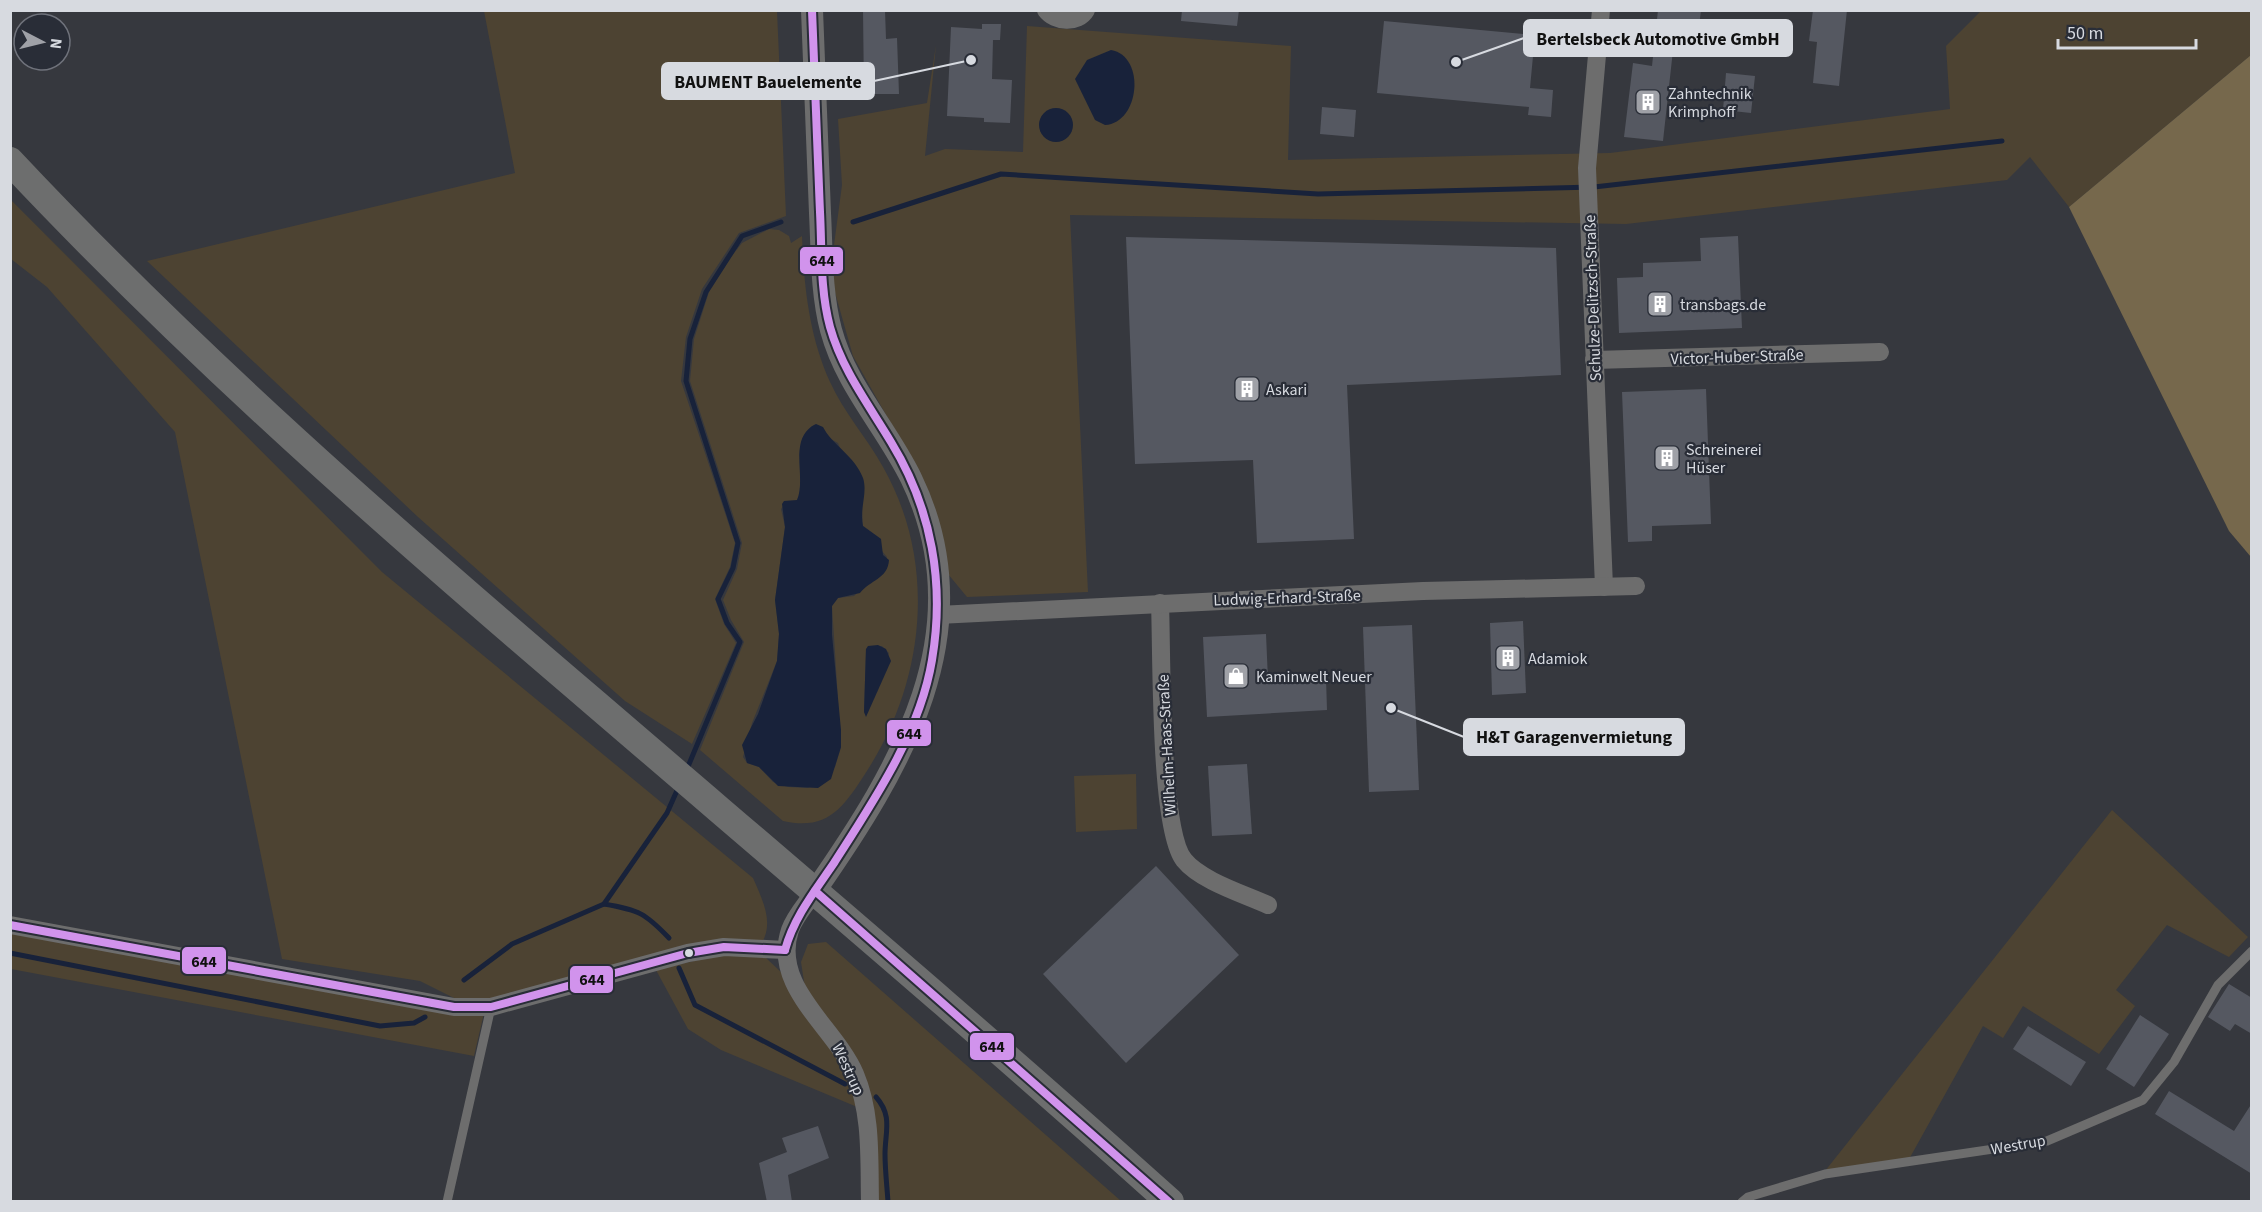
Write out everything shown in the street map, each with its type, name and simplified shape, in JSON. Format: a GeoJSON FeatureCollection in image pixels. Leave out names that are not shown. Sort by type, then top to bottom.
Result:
{"type":"FeatureCollection","features":[{"type":"Feature","properties":{"kind":"main road"},"geometry":{"type":"LineString","coordinates":[[10,161],[125,279],[315,460],[815,891],[1170,1202]]}},
{"type":"Feature","properties":{"kind":"street"},"geometry":{"type":"LineString","coordinates":[[10,925],[454,1007],[491,1007],[688,953],[724,948],[785,950],[791,927],[870,809],[908,739],[930,673],[939,615],[934,552],[921,504],[895,450],[849,378],[830,328],[823,272],[812,10]]}},
{"type":"Feature","properties":{"kind":"street"},"geometry":{"type":"LineString","coordinates":[[1046,10],[1050,15],[1067,20],[1076,19],[1086,10]]}},
{"type":"Feature","properties":{"kind":"street","name":"Schulze-Delitzsch-Straße"},"geometry":{"type":"LineString","coordinates":[[1601,10],[1587,168],[1604,587]]}},
{"type":"Feature","properties":{"kind":"street","name":"Victor-Huber-Straße"},"geometry":{"type":"LineString","coordinates":[[1594,360],[1880,352]]}},
{"type":"Feature","properties":{"kind":"street","name":"Ludwig-Erhard-Straße"},"geometry":{"type":"LineString","coordinates":[[939,615],[1160,603],[1636,586]]}},
{"type":"Feature","properties":{"kind":"street","name":"Wilhelm-Haas-Straße"},"geometry":{"type":"LineString","coordinates":[[1160,603],[1168,802],[1173,837],[1184,860],[1197,872],[1268,905]]}},
{"type":"Feature","properties":{"kind":"street","name":"Westrup"},"geometry":{"type":"LineString","coordinates":[[785,950],[789,970],[799,993],[839,1043],[867,1108],[870,1202]]}},
{"type":"Feature","properties":{"kind":"lane","name":"Westrup"},"geometry":{"type":"LineString","coordinates":[[1742,1202],[1748,1197],[1825,1174],[2047,1141],[2143,1100],[2174,1062],[2218,986],[2252,951]]}},
{"type":"Feature","properties":{"kind":"lane"},"geometry":{"type":"LineString","coordinates":[[447,1202],[491,1007]]}},
{"type":"Feature","properties":{"kind":"shaded area"},"geometry":{"type":"Polygon","coordinates":[[[484,11],[777,11],[786,216],[739,233],[702,289],[686,337],[681,381],[735,543],[730,567],[715,599],[724,624],[736,643],[692,744],[625,701],[418,517],[147,261],[515,173],[484,11]]]}},
{"type":"Feature","properties":{"kind":"shaded area"},"geometry":{"type":"Polygon","coordinates":[[[1981,11],[2251,11],[2251,55],[2069,207],[2030,157],[2007,180],[1626,224],[1070,215],[1088,592],[967,597],[948,574],[923,481],[853,356],[830,275],[842,185],[838,119],[927,103],[936,45],[925,156],[945,149],[1023,152],[1027,26],[1291,46],[1288,160],[1610,153],[1950,109],[1946,46],[1981,11]]]}},
{"type":"Feature","properties":{"kind":"shaded area"},"geometry":{"type":"Polygon","coordinates":[[[2251,55],[2251,557],[2229,531],[2069,207],[2251,55]]]}},
{"type":"Feature","properties":{"kind":"shaded area"},"geometry":{"type":"Polygon","coordinates":[[[10,199],[382,572],[753,878],[767,919],[767,928],[761,944],[497,999],[454,998],[420,981],[282,959],[175,432],[47,287],[11,259],[10,199]]]}},
{"type":"Feature","properties":{"kind":"shaded area"},"geometry":{"type":"Polygon","coordinates":[[[769,229],[779,230],[789,236],[791,243],[802,236],[809,311],[817,347],[830,382],[883,467],[900,504],[912,543],[917,583],[917,622],[912,662],[901,701],[885,738],[849,797],[832,814],[811,823],[783,821],[700,750],[744,642],[723,600],[737,569],[742,543],[690,381],[694,339],[709,292],[742,243],[769,229]],[[812,426],[801,443],[800,491],[797,501],[787,501],[781,509],[785,527],[775,600],[779,634],[777,661],[752,723],[743,757],[747,763],[759,767],[773,782],[788,787],[808,788],[835,767],[841,747],[832,606],[838,598],[854,596],[867,583],[876,580],[887,557],[881,550],[881,539],[863,526],[862,505],[838,443],[827,437],[824,429],[812,426]],[[882,646],[866,649],[864,712],[889,653],[882,646]]]}},
{"type":"Feature","properties":{"kind":"shaded area"},"geometry":{"type":"Polygon","coordinates":[[[1136,774],[1137,829],[1076,832],[1074,776],[1136,774]]]}},
{"type":"Feature","properties":{"kind":"shaded area"},"geometry":{"type":"Polygon","coordinates":[[[2112,810],[2248,937],[2229,957],[2167,925],[2116,990],[2135,1006],[2099,1054],[2023,1006],[2003,1038],[1983,1026],[1908,1161],[1825,1171],[2112,810]]]}},
{"type":"Feature","properties":{"kind":"shaded area"},"geometry":{"type":"Polygon","coordinates":[[[10,928],[484,1013],[474,1056],[11,969],[10,928]]]}},
{"type":"Feature","properties":{"kind":"shaded area"},"geometry":{"type":"Polygon","coordinates":[[[826,942],[1121,1201],[875,1201],[872,1109],[805,988],[801,962],[808,944],[826,942]]]}},
{"type":"Feature","properties":{"kind":"shaded area"},"geometry":{"type":"Polygon","coordinates":[[[727,953],[765,957],[782,973],[834,1045],[862,1109],[721,1050],[688,1029],[656,970],[727,953]]]}},
{"type":"Feature","properties":{"kind":"water"},"geometry":{"type":"Polygon","coordinates":[[[1111,50],[1122,55],[1130,64],[1134,76],[1134,89],[1132,102],[1126,113],[1117,121],[1105,125],[1095,120],[1075,79],[1087,60],[1111,50]]]}},
{"type":"Feature","properties":{"kind":"water"},"geometry":{"type":"Polygon","coordinates":[[[1056,108],[1068,113],[1073,125],[1068,137],[1056,142],[1044,137],[1039,125],[1044,113],[1056,108]]]}},
{"type":"Feature","properties":{"kind":"water"},"geometry":{"type":"Polygon","coordinates":[[[816,424],[823,427],[859,470],[864,484],[863,526],[881,539],[883,555],[889,560],[888,566],[878,579],[860,593],[838,598],[832,606],[832,635],[841,747],[831,779],[818,788],[778,786],[759,767],[747,763],[742,745],[758,714],[777,661],[779,634],[775,600],[785,527],[782,504],[784,501],[797,500],[802,439],[807,430],[816,424]]]}},
{"type":"Feature","properties":{"kind":"water"},"geometry":{"type":"Polygon","coordinates":[[[878,645],[886,649],[891,661],[866,717],[864,712],[866,649],[868,646],[878,645]]]}},
{"type":"Feature","properties":{"kind":"building"},"geometry":{"type":"Polygon","coordinates":[[[863,10],[885,10],[886,39],[897,38],[899,94],[864,94],[863,10]]]}},
{"type":"Feature","properties":{"kind":"building"},"geometry":{"type":"Polygon","coordinates":[[[1182,10],[1239,10],[1237,26],[1181,21],[1182,10]]]}},
{"type":"Feature","properties":{"kind":"building","name":"Zahntechnik Krimphoff"},"geometry":{"type":"Polygon","coordinates":[[[1658,10],[1701,10],[1697,44],[1674,41],[1663,141],[1624,137],[1633,63],[1652,66],[1658,10]]]}},
{"type":"Feature","properties":{"kind":"building"},"geometry":{"type":"Polygon","coordinates":[[[1813,10],[1847,10],[1839,86],[1813,83],[1817,42],[1809,41],[1813,10]]]}},
{"type":"Feature","properties":{"kind":"building"},"geometry":{"type":"Polygon","coordinates":[[[1384,21],[1535,35],[1530,88],[1553,90],[1551,117],[1528,115],[1529,107],[1377,93],[1384,21]]]}},
{"type":"Feature","properties":{"kind":"building"},"geometry":{"type":"Polygon","coordinates":[[[982,24],[1001,24],[1000,40],[993,40],[992,79],[1012,80],[1010,123],[984,122],[984,118],[947,116],[951,27],[982,29],[982,24]]]}},
{"type":"Feature","properties":{"kind":"building"},"geometry":{"type":"Polygon","coordinates":[[[1726,73],[1755,76],[1751,113],[1723,110],[1726,73]]]}},
{"type":"Feature","properties":{"kind":"building"},"geometry":{"type":"Polygon","coordinates":[[[1322,107],[1356,110],[1354,137],[1320,134],[1322,107]]]}},
{"type":"Feature","properties":{"kind":"building","name":"transbags.de"},"geometry":{"type":"Polygon","coordinates":[[[1738,236],[1742,328],[1619,333],[1617,278],[1643,277],[1643,263],[1701,261],[1700,238],[1738,236]]]}},
{"type":"Feature","properties":{"kind":"building","name":"Askari"},"geometry":{"type":"Polygon","coordinates":[[[1126,237],[1556,248],[1561,375],[1347,385],[1354,539],[1257,543],[1253,460],[1135,464],[1126,237]]]}},
{"type":"Feature","properties":{"kind":"building","name":"Schreinerei Hüser"},"geometry":{"type":"Polygon","coordinates":[[[1706,389],[1711,524],[1652,526],[1652,541],[1628,542],[1622,392],[1706,389]]]}},
{"type":"Feature","properties":{"kind":"building","name":"Adamiok"},"geometry":{"type":"Polygon","coordinates":[[[1523,621],[1526,693],[1492,695],[1490,623],[1523,621]]]}},
{"type":"Feature","properties":{"kind":"building"},"geometry":{"type":"Polygon","coordinates":[[[1412,625],[1419,790],[1369,792],[1363,627],[1412,625]]]}},
{"type":"Feature","properties":{"kind":"building","name":"Kaminwelt Neuer"},"geometry":{"type":"Polygon","coordinates":[[[1266,634],[1268,680],[1326,678],[1327,710],[1207,717],[1203,637],[1266,634]]]}},
{"type":"Feature","properties":{"kind":"building"},"geometry":{"type":"Polygon","coordinates":[[[1247,764],[1252,834],[1212,836],[1208,766],[1247,764]]]}},
{"type":"Feature","properties":{"kind":"building"},"geometry":{"type":"Polygon","coordinates":[[[1156,866],[1239,955],[1126,1063],[1043,974],[1156,866]]]}},
{"type":"Feature","properties":{"kind":"building"},"geometry":{"type":"Polygon","coordinates":[[[2229,984],[2252,998],[2252,1034],[2235,1024],[2230,1031],[2208,1017],[2229,984]]]}},
{"type":"Feature","properties":{"kind":"building"},"geometry":{"type":"Polygon","coordinates":[[[2140,1015],[2169,1034],[2134,1087],[2106,1069],[2140,1015]]]}},
{"type":"Feature","properties":{"kind":"building"},"geometry":{"type":"Polygon","coordinates":[[[2028,1026],[2086,1062],[2071,1086],[2013,1049],[2028,1026]]]}},
{"type":"Feature","properties":{"kind":"building"},"geometry":{"type":"Polygon","coordinates":[[[2169,1091],[2234,1131],[2252,1103],[2252,1174],[2155,1114],[2169,1091]]]}},
{"type":"Feature","properties":{"kind":"building"},"geometry":{"type":"Polygon","coordinates":[[[818,1126],[829,1158],[788,1175],[792,1202],[767,1202],[759,1163],[787,1152],[782,1138],[818,1126]]]}},
{"type":"Feature","properties":{"kind":"waterway"},"geometry":{"type":"LineString","coordinates":[[853,222],[1001,174],[1318,194],[1594,187],[2002,141]]}},
{"type":"Feature","properties":{"kind":"waterway"},"geometry":{"type":"LineString","coordinates":[[687,769],[740,642],[727,623],[718,599],[733,568],[738,543],[686,381],[690,339],[706,292],[742,236],[781,222]]}},
{"type":"Feature","properties":{"kind":"waterway"},"geometry":{"type":"LineString","coordinates":[[464,980],[512,944],[604,904],[667,813],[679,786]]}},
{"type":"Feature","properties":{"kind":"waterway"},"geometry":{"type":"LineString","coordinates":[[604,904],[626,908],[641,914],[669,938]]}},
{"type":"Feature","properties":{"kind":"waterway"},"geometry":{"type":"LineString","coordinates":[[10,953],[380,1026],[414,1023],[425,1017]]}},
{"type":"Feature","properties":{"kind":"waterway"},"geometry":{"type":"LineString","coordinates":[[679,968],[695,1005],[845,1084]]}},
{"type":"Feature","properties":{"kind":"waterway"},"geometry":{"type":"LineString","coordinates":[[876,1097],[885,1111],[887,1124],[885,1160],[888,1202]]}},
{"type":"Feature","properties":{"kind":"transit line","name":"644"},"geometry":{"type":"LineString","coordinates":[[785,950],[799,915],[864,816],[906,740],[926,687],[936,632],[937,603],[932,548],[917,494],[905,467],[842,358],[830,327],[824,299],[812,10]]}},
{"type":"Feature","properties":{"kind":"transit line","name":"644"},"geometry":{"type":"LineString","coordinates":[[815,891],[1169,1202]]}},
{"type":"Feature","properties":{"kind":"transit line","name":"644"},"geometry":{"type":"LineString","coordinates":[[10,925],[454,1007],[491,1007],[688,953],[724,947],[785,950]]}},
{"type":"Feature","properties":{"kind":"place","name":"BAUMENT Bauelemente"},"geometry":{"type":"Point","coordinates":[971,60]}},
{"type":"Feature","properties":{"kind":"place","name":"Bertelsbeck Automotive GmbH"},"geometry":{"type":"Point","coordinates":[1456,62]}},
{"type":"Feature","properties":{"kind":"place","name":"Zahntechnik Krimphoff"},"geometry":{"type":"Point","coordinates":[1648,102]}},
{"type":"Feature","properties":{"kind":"place","name":"transbags.de"},"geometry":{"type":"Point","coordinates":[1660,304]}},
{"type":"Feature","properties":{"kind":"place","name":"Askari"},"geometry":{"type":"Point","coordinates":[1247,389]}},
{"type":"Feature","properties":{"kind":"place","name":"Schreinerei Hüser"},"geometry":{"type":"Point","coordinates":[1667,458]}},
{"type":"Feature","properties":{"kind":"place","name":"Adamiok"},"geometry":{"type":"Point","coordinates":[1508,658]}},
{"type":"Feature","properties":{"kind":"place","name":"Kaminwelt Neuer"},"geometry":{"type":"Point","coordinates":[1236,676]}},
{"type":"Feature","properties":{"kind":"place","name":"H&T Garagenvermietung"},"geometry":{"type":"Point","coordinates":[1391,708]}}]}
